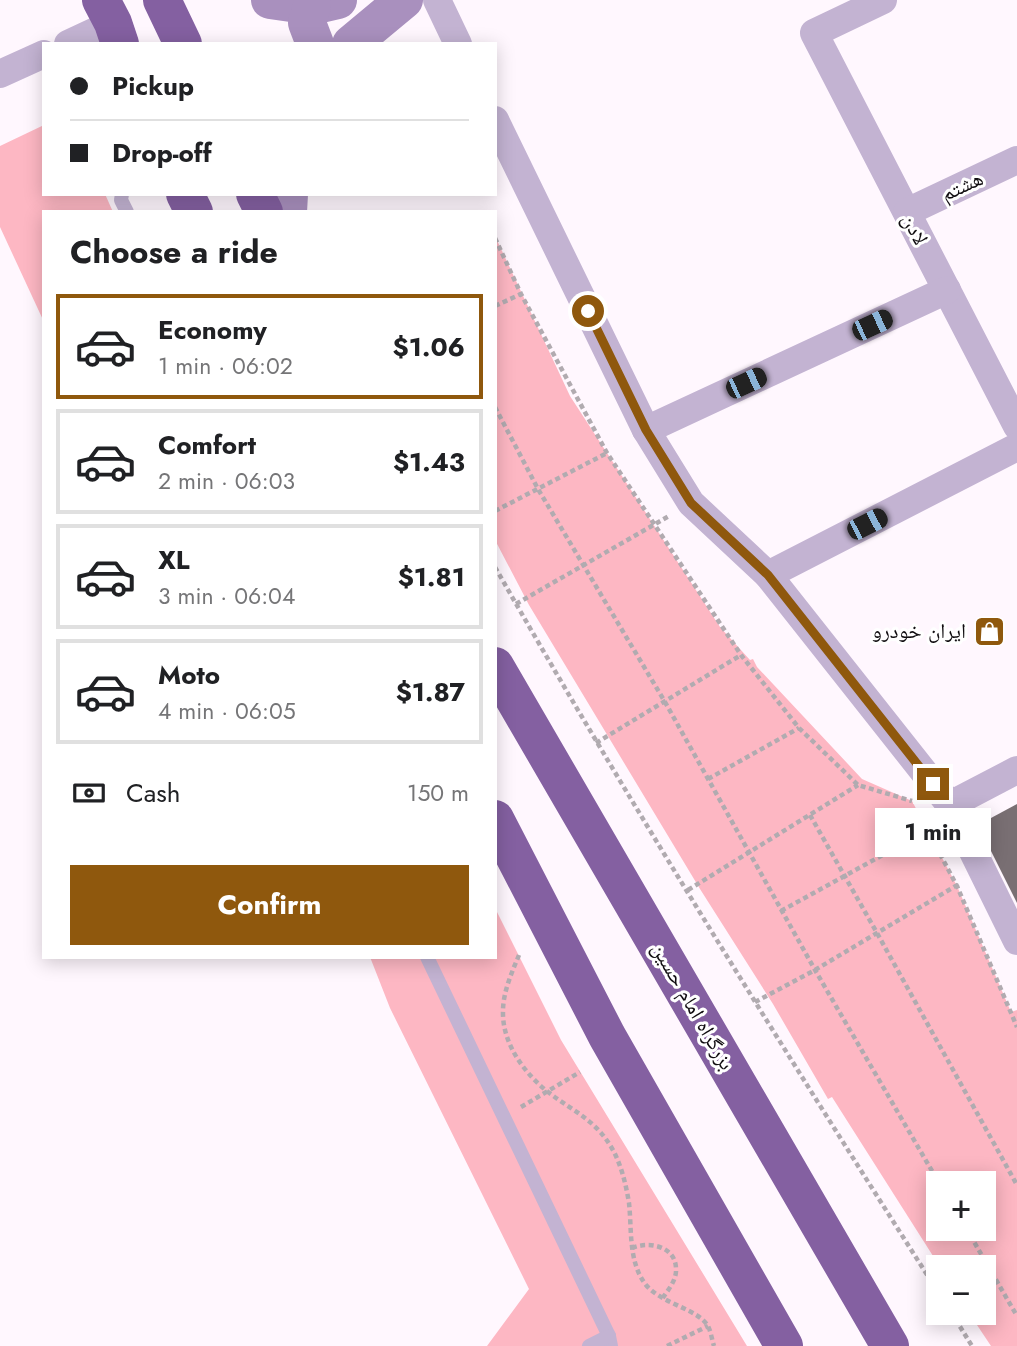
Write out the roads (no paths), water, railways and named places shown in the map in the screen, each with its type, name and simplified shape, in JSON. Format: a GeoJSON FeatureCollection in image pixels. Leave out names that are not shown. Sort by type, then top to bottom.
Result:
{"type":"FeatureCollection","features":[{"type":"Feature","properties":{"kind":"highway"},"geometry":{"type":"LineString","coordinates":[[162,0],[182,42]]}},
{"type":"Feature","properties":{"kind":"highway","name":"بزرگراه امام حسین"},"geometry":{"type":"LineString","coordinates":[[497,669],[890,1346]]}},
{"type":"Feature","properties":{"kind":"highway"},"geometry":{"type":"LineString","coordinates":[[497,822],[607,1036],[784,1346]]}},
{"type":"Feature","properties":{"kind":"street"},"geometry":{"type":"LineString","coordinates":[[270,0],[325,3]]}},
{"type":"Feature","properties":{"kind":"street"},"geometry":{"type":"LineString","coordinates":[[353,42],[404,0]]}},
{"type":"Feature","properties":{"kind":"street"},"geometry":{"type":"LineString","coordinates":[[437,0],[457,42]]}},
{"type":"Feature","properties":{"kind":"street","name":"لادن"},"geometry":{"type":"LineString","coordinates":[[883,0],[814,33],[947,290],[1007,382],[1017,426]]}},
{"type":"Feature","properties":{"kind":"street"},"geometry":{"type":"LineString","coordinates":[[314,42],[307,23],[325,3]]}},
{"type":"Feature","properties":{"kind":"street"},"geometry":{"type":"LineString","coordinates":[[72,42],[111,22]]}},
{"type":"Feature","properties":{"kind":"street"},"geometry":{"type":"LineString","coordinates":[[0,74],[42,55]]}},
{"type":"Feature","properties":{"kind":"street"},"geometry":{"type":"LineString","coordinates":[[497,124],[646,430],[691,503],[768,575],[950,805],[970,879],[1017,941]]}},
{"type":"Feature","properties":{"kind":"street","name":"هشتم"},"geometry":{"type":"LineString","coordinates":[[907,212],[1017,160]]}},
{"type":"Feature","properties":{"kind":"street"},"geometry":{"type":"LineString","coordinates":[[646,430],[947,290]]}},
{"type":"Feature","properties":{"kind":"street"},"geometry":{"type":"LineString","coordinates":[[768,575],[1017,447]]}},
{"type":"Feature","properties":{"kind":"street"},"geometry":{"type":"LineString","coordinates":[[950,805],[1017,770]]}},
{"type":"Feature","properties":{"kind":"lane"},"geometry":{"type":"LineString","coordinates":[[428,959],[610,1341],[589,1346]]}},
{"type":"Feature","properties":{"kind":"place","name":"ایران خودرو"},"geometry":{"type":"Point","coordinates":[989,631]}}]}
